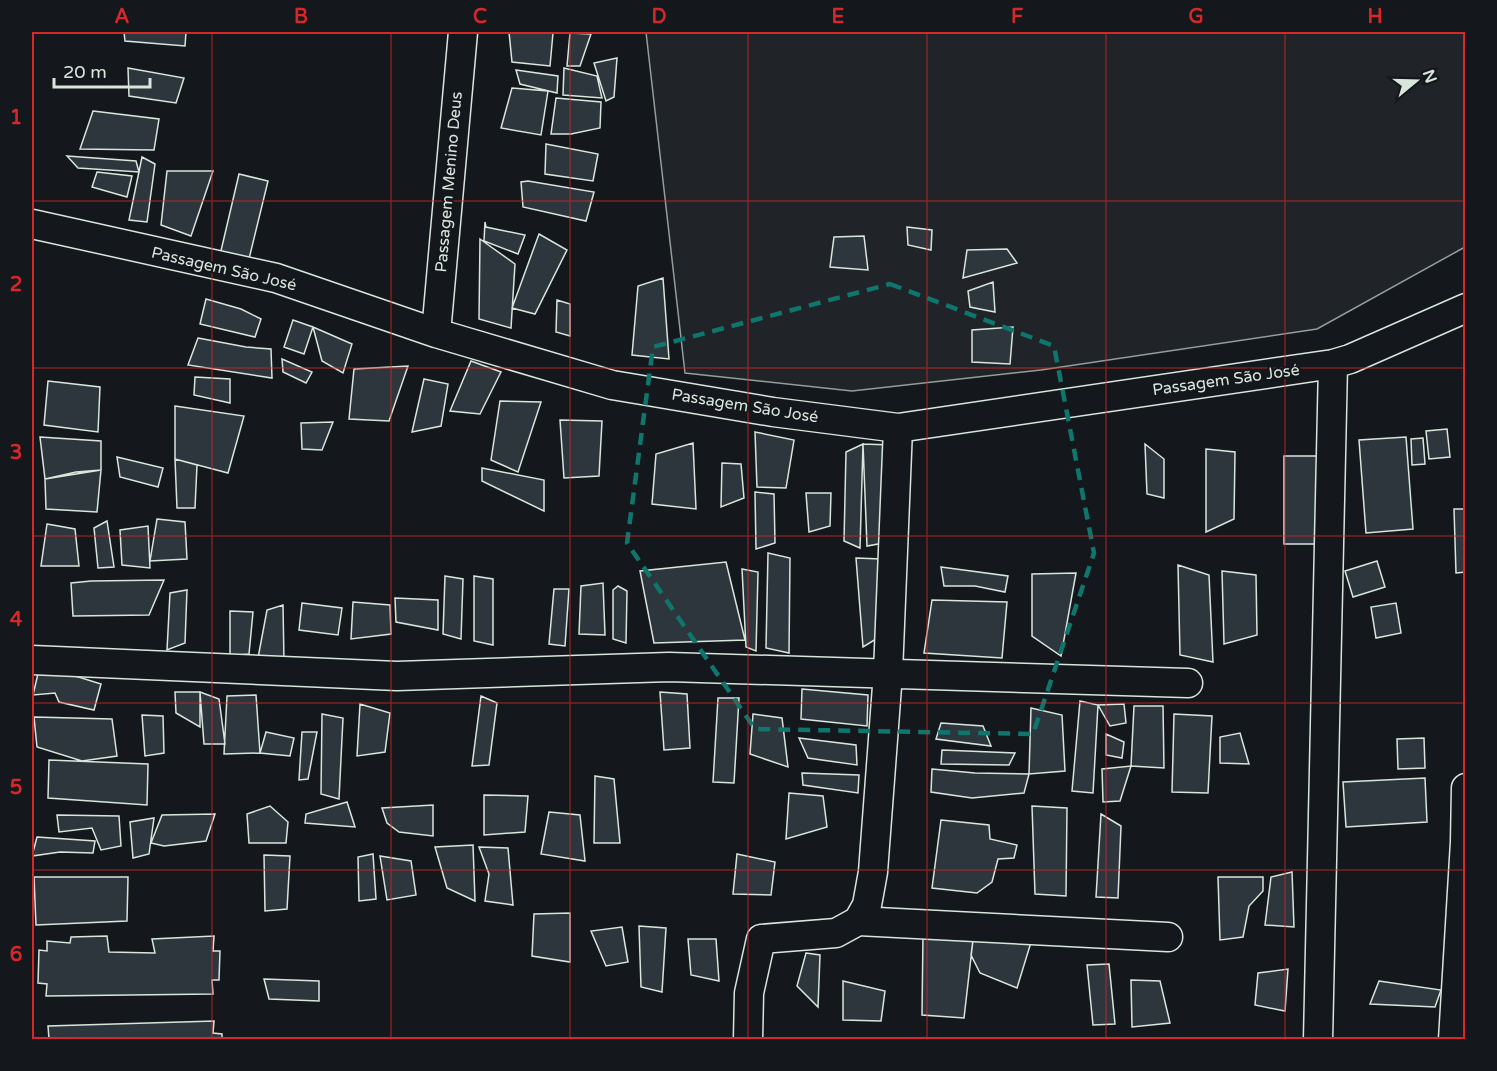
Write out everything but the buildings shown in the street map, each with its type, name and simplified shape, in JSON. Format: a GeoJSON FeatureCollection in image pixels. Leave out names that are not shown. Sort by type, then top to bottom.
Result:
{"type":"FeatureCollection","features":[{"type":"Feature","properties":{"kind":"street","name":"Passagem Menino Deus"},"geometry":{"type":"LineString","coordinates":[[436,333],[463,32]]}},
{"type":"Feature","properties":{"kind":"street","name":"Passagem São José"},"geometry":{"type":"LineString","coordinates":[[32,224],[276,278],[436,333],[612,385],[773,412],[898,428],[1333,364],[1464,311]]}},
{"type":"Feature","properties":{"kind":"street"},"geometry":{"type":"LineString","coordinates":[[1318,1040],[1333,364]]}},
{"type":"Feature","properties":{"kind":"street"},"geometry":{"type":"LineString","coordinates":[[858,921],[867,905],[873,872],[888,673],[898,428]]}},
{"type":"Feature","properties":{"kind":"street"},"geometry":{"type":"LineString","coordinates":[[32,660],[397,676],[669,668],[1188,683]]}},
{"type":"Feature","properties":{"kind":"street"},"geometry":{"type":"LineString","coordinates":[[1453,1040],[1466,789]]}},
{"type":"Feature","properties":{"kind":"street"},"geometry":{"type":"LineString","coordinates":[[748,1040],[748,993],[760,939],[836,933],[858,921],[1168,937]]}},
{"type":"Feature","properties":{"kind":"highlighted area"},"geometry":{"type":"Polygon","coordinates":[[[890,284],[1054,346],[1094,553],[1033,734],[755,729],[627,543],[653,347],[890,284]]]}},
{"type":"Feature","properties":{"kind":"shaded area"},"geometry":{"type":"Polygon","coordinates":[[[646,32],[1465,32],[1465,247],[1317,329],[1041,370],[852,391],[685,373],[646,32]]]}}]}
